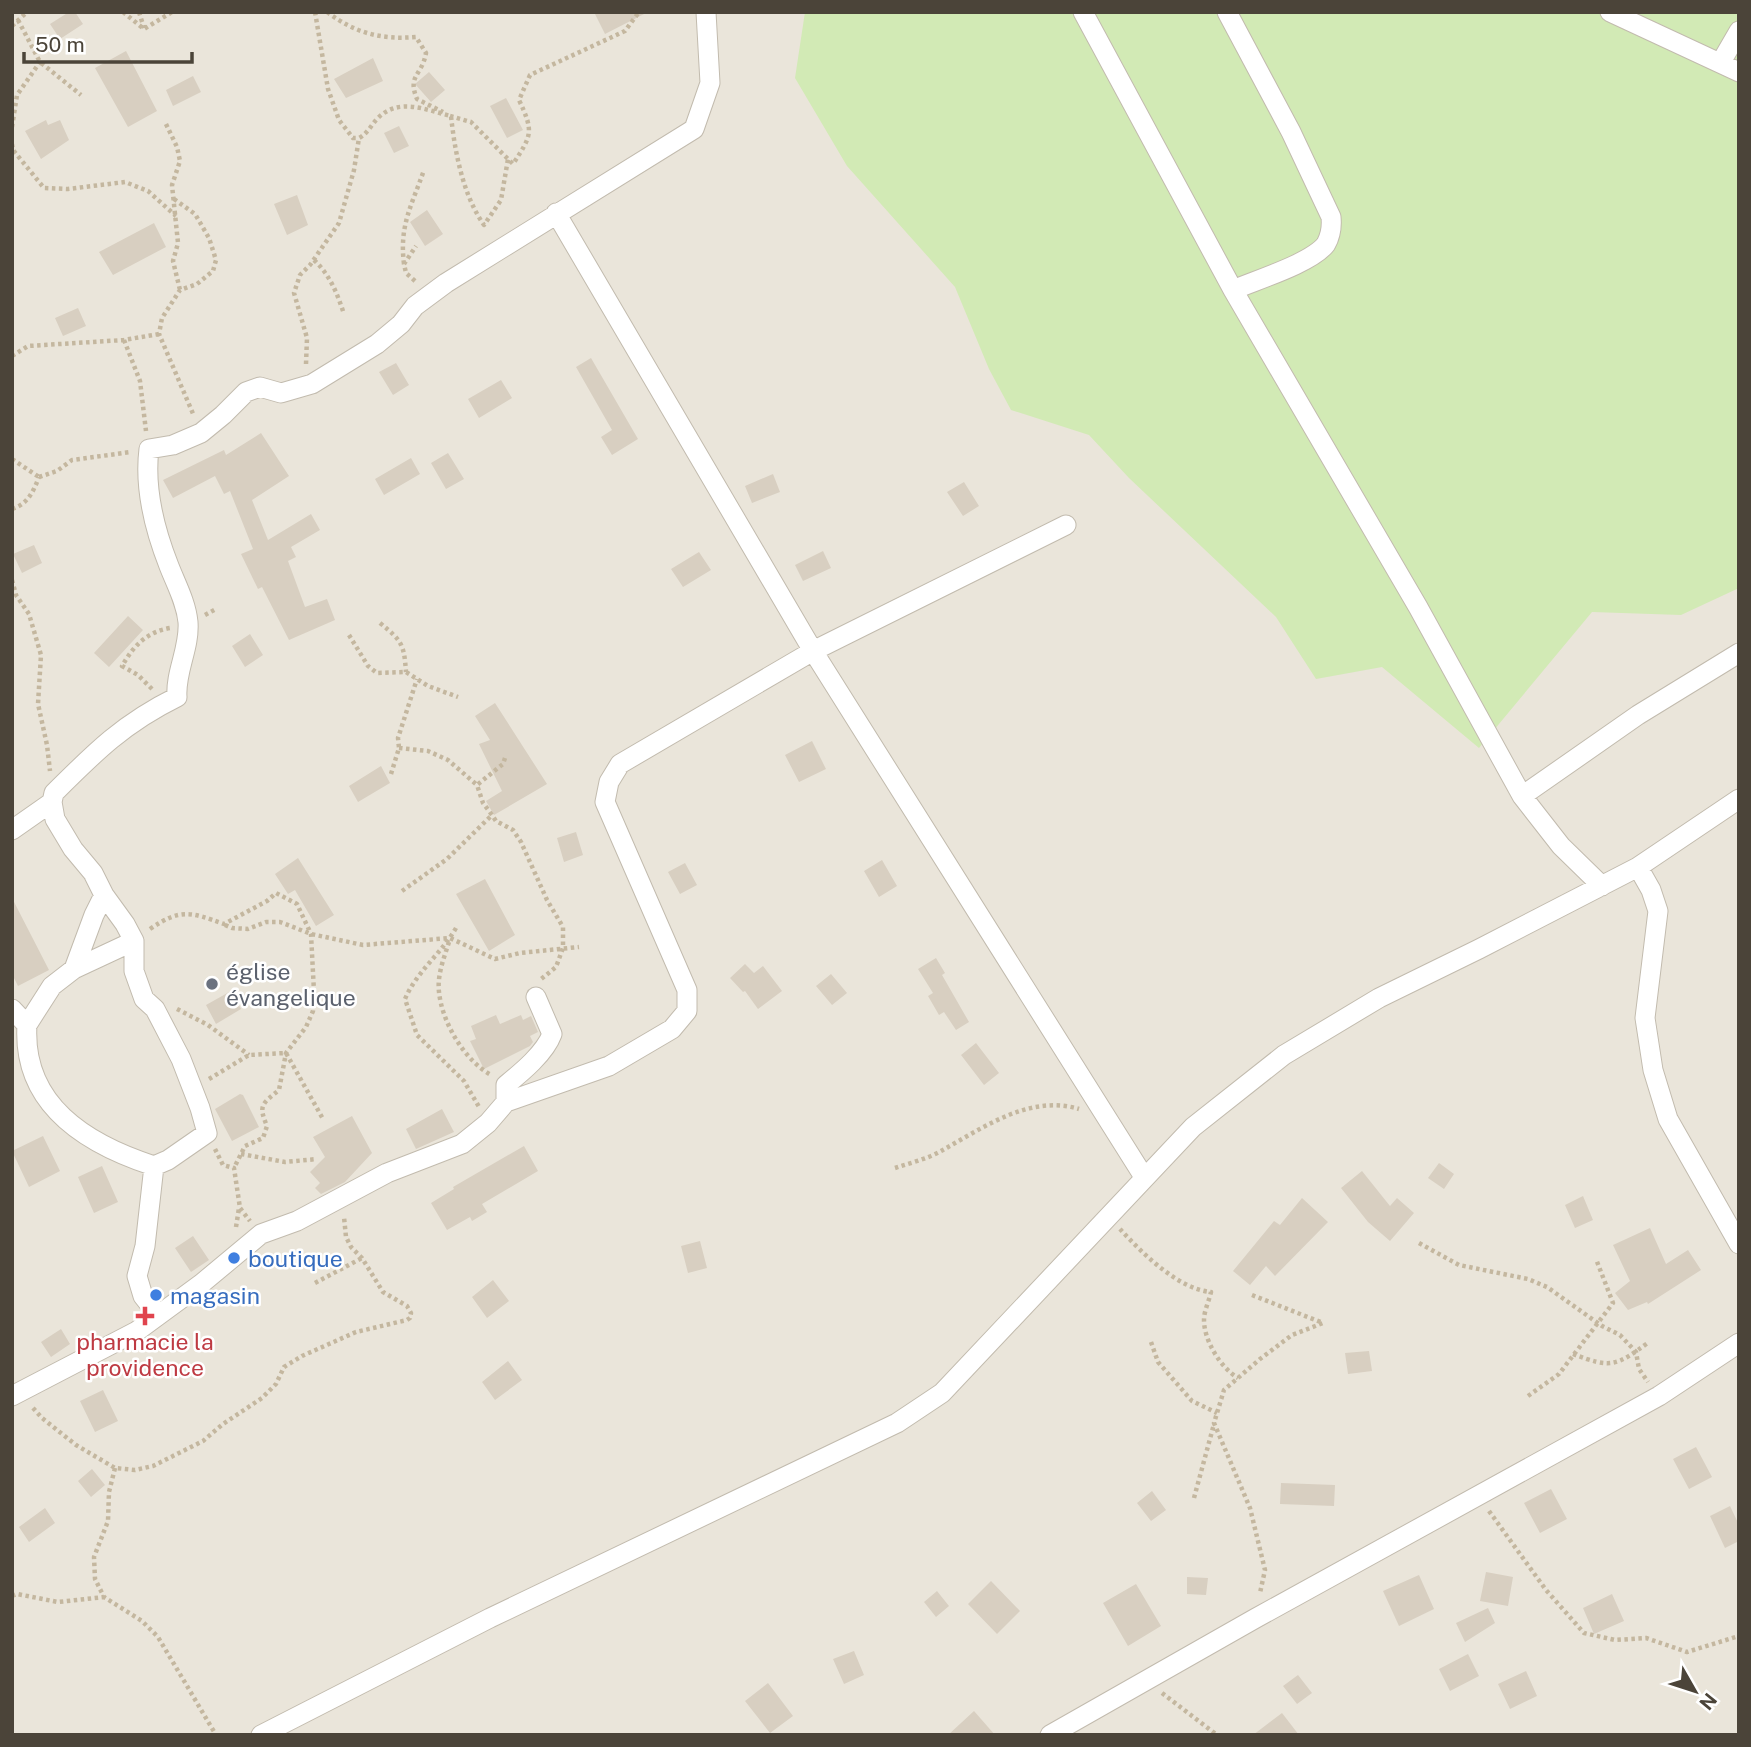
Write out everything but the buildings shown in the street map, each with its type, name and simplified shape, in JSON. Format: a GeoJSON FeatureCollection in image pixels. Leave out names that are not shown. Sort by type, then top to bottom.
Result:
{"type":"FeatureCollection","features":[{"type":"Feature","properties":{"kind":"street"},"geometry":{"type":"LineString","coordinates":[[12,830],[53,797],[111,736],[147,711],[177,697],[176,685],[188,624],[183,600],[167,563],[152,515],[148,492],[149,449],[173,445],[201,433],[246,392],[260,387],[281,393],[313,384],[377,344],[401,324],[415,306],[446,283],[694,129],[710,83],[706,12]]}},
{"type":"Feature","properties":{"kind":"street"},"geometry":{"type":"LineString","coordinates":[[1083,12],[1233,290],[1418,607],[1522,796],[1561,846],[1602,886]]}},
{"type":"Feature","properties":{"kind":"street"},"geometry":{"type":"LineString","coordinates":[[1227,12],[1291,132],[1331,217],[1332,229],[1327,243],[1314,256],[1233,290]]}},
{"type":"Feature","properties":{"kind":"street"},"geometry":{"type":"LineString","coordinates":[[1610,12],[1739,72]]}},
{"type":"Feature","properties":{"kind":"street"},"geometry":{"type":"LineString","coordinates":[[1721,62],[1739,31]]}},
{"type":"Feature","properties":{"kind":"street"},"geometry":{"type":"LineString","coordinates":[[556,213],[813,651],[1144,1177]]}},
{"type":"Feature","properties":{"kind":"street"},"geometry":{"type":"LineString","coordinates":[[506,1093],[609,1066],[672,1029],[687,1011],[687,990],[605,802],[609,782],[620,764],[813,651],[1066,525]]}},
{"type":"Feature","properties":{"kind":"street"},"geometry":{"type":"LineString","coordinates":[[1522,796],[1638,715],[1739,653]]}},
{"type":"Feature","properties":{"kind":"street"},"geometry":{"type":"LineString","coordinates":[[53,797],[55,819],[73,849],[93,873],[134,941],[134,971],[144,999],[155,1009],[181,1059],[200,1108],[206,1133],[168,1160],[154,1166],[106,1148],[76,1127],[47,1101],[33,1074],[26,1047],[27,1025],[52,986],[74,969],[134,941]]}},
{"type":"Feature","properties":{"kind":"street"},"geometry":{"type":"LineString","coordinates":[[261,1735],[490,1618],[897,1423],[942,1393],[1193,1127],[1284,1055],[1379,998],[1637,867],[1739,799]]}},
{"type":"Feature","properties":{"kind":"street"},"geometry":{"type":"LineString","coordinates":[[1637,867],[1651,890],[1658,911],[1645,1018],[1653,1070],[1668,1119],[1739,1244]]}},
{"type":"Feature","properties":{"kind":"street"},"geometry":{"type":"LineString","coordinates":[[74,969],[104,895]]}},
{"type":"Feature","properties":{"kind":"street"},"geometry":{"type":"LineString","coordinates":[[16,1394],[120,1341],[264,1237],[387,1173],[462,1144],[488,1123],[506,1093],[549,1041],[552,1034],[536,997]]}},
{"type":"Feature","properties":{"kind":"street"},"geometry":{"type":"LineString","coordinates":[[12,1009],[27,1025]]}},
{"type":"Feature","properties":{"kind":"street"},"geometry":{"type":"LineString","coordinates":[[154,1166],[145,1245],[137,1276],[148,1305],[158,1315]]}},
{"type":"Feature","properties":{"kind":"street"},"geometry":{"type":"LineString","coordinates":[[1050,1735],[1256,1618],[1660,1396],[1739,1343]]}},
{"type":"Feature","properties":{"kind":"path"},"geometry":{"type":"LineString","coordinates":[[12,26],[27,12]]}},
{"type":"Feature","properties":{"kind":"path"},"geometry":{"type":"LineString","coordinates":[[123,12],[144,29]]}},
{"type":"Feature","properties":{"kind":"path"},"geometry":{"type":"LineString","coordinates":[[139,12],[144,29]]}},
{"type":"Feature","properties":{"kind":"path"},"geometry":{"type":"LineString","coordinates":[[144,29],[172,12]]}},
{"type":"Feature","properties":{"kind":"path"},"geometry":{"type":"LineString","coordinates":[[315,12],[328,89],[340,120],[353,138],[366,134],[379,117],[391,109],[407,105],[471,122],[513,163],[526,143],[530,124],[519,100],[530,75],[625,31],[636,13]]}},
{"type":"Feature","properties":{"kind":"path"},"geometry":{"type":"LineString","coordinates":[[327,12],[361,33],[387,37],[416,37],[426,53],[424,65],[414,78],[412,86],[416,99],[451,116]]}},
{"type":"Feature","properties":{"kind":"path"},"geometry":{"type":"LineString","coordinates":[[18,20],[40,62],[81,95]]}},
{"type":"Feature","properties":{"kind":"path"},"geometry":{"type":"LineString","coordinates":[[12,127],[18,95],[40,62]]}},
{"type":"Feature","properties":{"kind":"path"},"geometry":{"type":"LineString","coordinates":[[451,116],[461,171],[473,209],[484,225],[501,200],[508,159]]}},
{"type":"Feature","properties":{"kind":"path"},"geometry":{"type":"LineString","coordinates":[[166,124],[177,147],[180,161],[172,185],[178,243],[173,261],[180,290]]}},
{"type":"Feature","properties":{"kind":"path"},"geometry":{"type":"LineString","coordinates":[[313,384],[306,371],[307,338],[294,293],[300,275],[314,260],[339,222],[354,170],[359,138]]}},
{"type":"Feature","properties":{"kind":"path"},"geometry":{"type":"LineString","coordinates":[[12,144],[13,150],[44,188],[68,189],[125,183],[148,191],[176,216]]}},
{"type":"Feature","properties":{"kind":"path"},"geometry":{"type":"LineString","coordinates":[[424,170],[404,220],[402,246],[406,272],[417,283],[424,300]]}},
{"type":"Feature","properties":{"kind":"path"},"geometry":{"type":"LineString","coordinates":[[174,199],[195,214],[209,238],[216,260],[213,271],[197,284],[180,290],[162,318],[159,334],[201,433]]}},
{"type":"Feature","properties":{"kind":"path"},"geometry":{"type":"LineString","coordinates":[[404,264],[416,246]]}},
{"type":"Feature","properties":{"kind":"path"},"geometry":{"type":"LineString","coordinates":[[314,260],[337,292],[344,314]]}},
{"type":"Feature","properties":{"kind":"path"},"geometry":{"type":"LineString","coordinates":[[12,356],[28,346],[124,340],[159,334]]}},
{"type":"Feature","properties":{"kind":"path"},"geometry":{"type":"LineString","coordinates":[[39,477],[57,471],[72,460],[149,449],[140,380],[124,340]]}},
{"type":"Feature","properties":{"kind":"path"},"geometry":{"type":"LineString","coordinates":[[12,459],[39,477]]}},
{"type":"Feature","properties":{"kind":"path"},"geometry":{"type":"LineString","coordinates":[[12,509],[23,506],[34,491],[39,477]]}},
{"type":"Feature","properties":{"kind":"path"},"geometry":{"type":"LineString","coordinates":[[12,580],[16,595],[29,614],[41,655],[38,705],[47,745],[53,797]]}},
{"type":"Feature","properties":{"kind":"path"},"geometry":{"type":"LineString","coordinates":[[177,697],[160,696],[138,675],[122,666],[131,651],[154,631],[188,624]]}},
{"type":"Feature","properties":{"kind":"path"},"geometry":{"type":"LineString","coordinates":[[380,624],[394,634],[404,649],[406,672]]}},
{"type":"Feature","properties":{"kind":"path"},"geometry":{"type":"LineString","coordinates":[[349,635],[368,666],[377,673],[406,672],[428,686],[458,697]]}},
{"type":"Feature","properties":{"kind":"path"},"geometry":{"type":"LineString","coordinates":[[391,774],[399,748],[398,738],[417,679]]}},
{"type":"Feature","properties":{"kind":"path"},"geometry":{"type":"LineString","coordinates":[[399,748],[428,751],[455,765],[477,785],[483,803],[496,821],[513,830],[521,842],[547,900],[563,927],[563,948],[556,967],[543,976],[535,988],[536,997]]}},
{"type":"Feature","properties":{"kind":"path"},"geometry":{"type":"LineString","coordinates":[[477,785],[503,764],[505,758]]}},
{"type":"Feature","properties":{"kind":"path"},"geometry":{"type":"LineString","coordinates":[[402,891],[447,859],[492,815]]}},
{"type":"Feature","properties":{"kind":"path"},"geometry":{"type":"LineString","coordinates":[[224,924],[267,901],[276,893],[297,904],[312,934],[313,1012],[306,1027],[286,1053],[279,1090],[263,1103],[260,1111],[267,1126],[263,1138],[245,1146],[234,1168],[240,1208],[264,1237]]}},
{"type":"Feature","properties":{"kind":"path"},"geometry":{"type":"LineString","coordinates":[[134,941],[171,915],[180,914],[206,918],[232,928],[248,929],[266,922],[281,922],[312,934],[363,945],[450,939],[495,959],[579,947]]}},
{"type":"Feature","properties":{"kind":"path"},"geometry":{"type":"LineString","coordinates":[[456,928],[441,968],[438,990],[445,1017],[470,1059],[506,1093]]}},
{"type":"Feature","properties":{"kind":"path"},"geometry":{"type":"LineString","coordinates":[[450,939],[412,981],[405,999],[417,1035],[464,1081],[488,1123]]}},
{"type":"Feature","properties":{"kind":"path"},"geometry":{"type":"LineString","coordinates":[[155,1009],[171,1006],[196,1017],[249,1055]]}},
{"type":"Feature","properties":{"kind":"path"},"geometry":{"type":"LineString","coordinates":[[190,1084],[193,1089],[249,1055],[286,1053]]}},
{"type":"Feature","properties":{"kind":"path"},"geometry":{"type":"LineString","coordinates":[[286,1053],[323,1119]]}},
{"type":"Feature","properties":{"kind":"path"},"geometry":{"type":"LineString","coordinates":[[895,1168],[941,1151],[958,1139],[1011,1114],[1046,1105],[1064,1105],[1111,1124]]}},
{"type":"Feature","properties":{"kind":"path"},"geometry":{"type":"LineString","coordinates":[[206,1133],[223,1165],[234,1168]]}},
{"type":"Feature","properties":{"kind":"path"},"geometry":{"type":"LineString","coordinates":[[241,1154],[285,1162],[317,1159]]}},
{"type":"Feature","properties":{"kind":"path"},"geometry":{"type":"LineString","coordinates":[[16,1394],[76,1445],[115,1468],[135,1470],[172,1458],[203,1441],[262,1398],[276,1384],[285,1367],[303,1356],[356,1332],[410,1318],[411,1313],[407,1306],[383,1292],[362,1258],[351,1247],[346,1237],[341,1198]]}},
{"type":"Feature","properties":{"kind":"path"},"geometry":{"type":"LineString","coordinates":[[1107,1216],[1145,1256],[1197,1291],[1211,1292],[1204,1321],[1210,1342],[1229,1373],[1238,1378]]}},
{"type":"Feature","properties":{"kind":"path"},"geometry":{"type":"LineString","coordinates":[[1419,1242],[1459,1265],[1528,1279],[1547,1287],[1602,1326],[1620,1335],[1636,1352],[1639,1369],[1660,1396]]}},
{"type":"Feature","properties":{"kind":"path"},"geometry":{"type":"LineString","coordinates":[[315,1283],[362,1258]]}},
{"type":"Feature","properties":{"kind":"path"},"geometry":{"type":"LineString","coordinates":[[1528,1396],[1559,1374],[1613,1303],[1596,1259]]}},
{"type":"Feature","properties":{"kind":"path"},"geometry":{"type":"LineString","coordinates":[[1194,1498],[1224,1390],[1292,1335],[1323,1323],[1252,1295]]}},
{"type":"Feature","properties":{"kind":"path"},"geometry":{"type":"LineString","coordinates":[[1151,1342],[1158,1362],[1192,1401],[1217,1413]]}},
{"type":"Feature","properties":{"kind":"path"},"geometry":{"type":"LineString","coordinates":[[1573,1354],[1599,1364],[1613,1365],[1649,1342]]}},
{"type":"Feature","properties":{"kind":"path"},"geometry":{"type":"LineString","coordinates":[[1214,1423],[1250,1508],[1265,1570],[1256,1618]]}},
{"type":"Feature","properties":{"kind":"path"},"geometry":{"type":"LineString","coordinates":[[115,1468],[109,1492],[107,1521],[94,1557],[95,1579],[104,1598],[142,1620],[158,1637],[216,1735]]}},
{"type":"Feature","properties":{"kind":"path"},"geometry":{"type":"LineString","coordinates":[[1478,1496],[1546,1590],[1584,1633],[1615,1640],[1646,1638],[1687,1652],[1739,1636]]}},
{"type":"Feature","properties":{"kind":"path"},"geometry":{"type":"LineString","coordinates":[[12,1596],[17,1594],[58,1602],[104,1598]]}},
{"type":"Feature","properties":{"kind":"path"},"geometry":{"type":"LineString","coordinates":[[1145,1681],[1217,1735]]}},
{"type":"Feature","properties":{"kind":"shaded area"},"geometry":{"type":"Polygon","coordinates":[[[12,12],[1739,12],[1739,1735],[12,1735],[12,12]]]}},
{"type":"Feature","properties":{"kind":"green space"},"geometry":{"type":"Polygon","coordinates":[[[805,12],[1739,12],[1739,588],[1681,615],[1592,612],[1479,748],[1382,667],[1316,679],[1276,617],[1129,478],[1089,435],[1011,410],[989,369],[955,287],[847,166],[795,78],[805,12]]]}},
{"type":"Feature","properties":{"kind":"place","name":"église évangelique"},"geometry":{"type":"Point","coordinates":[212,984]}},
{"type":"Feature","properties":{"kind":"place","name":"boutique"},"geometry":{"type":"Point","coordinates":[234,1258]}},
{"type":"Feature","properties":{"kind":"place","name":"magasin"},"geometry":{"type":"Point","coordinates":[156,1295]}},
{"type":"Feature","properties":{"kind":"place","name":"pharmacie la providence"},"geometry":{"type":"Point","coordinates":[145,1316]}}]}
